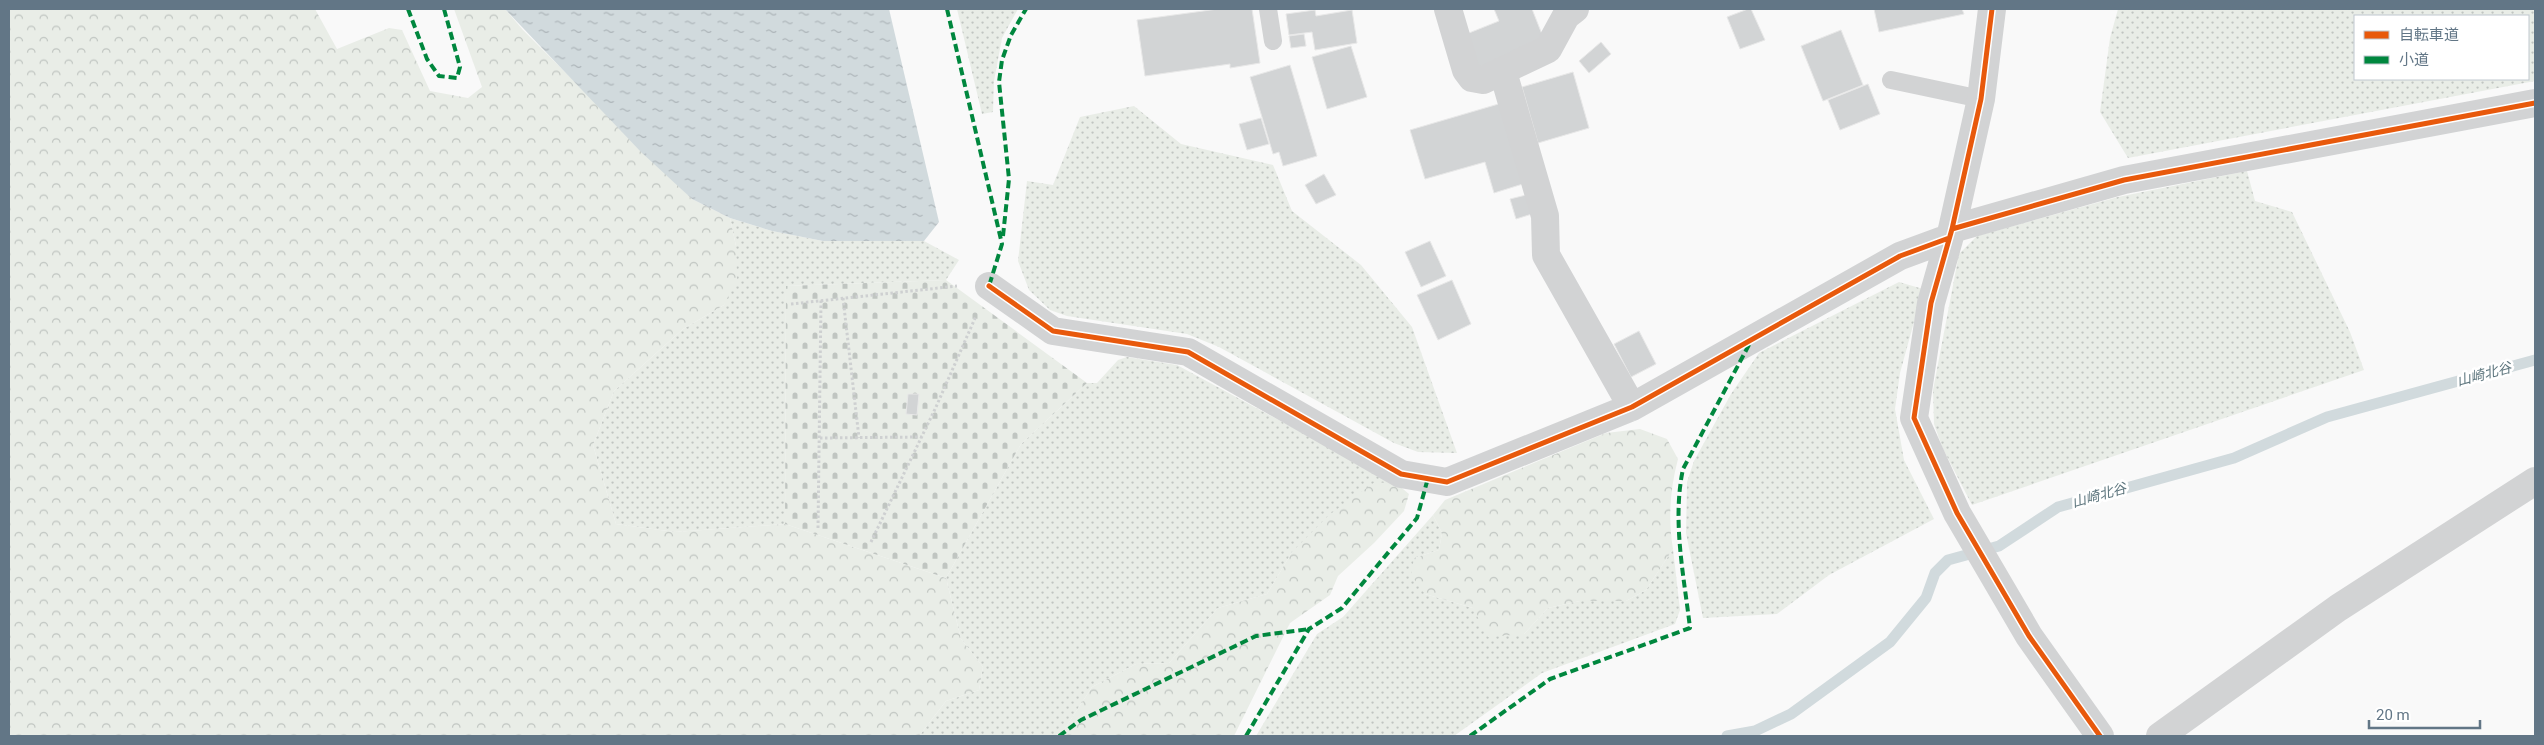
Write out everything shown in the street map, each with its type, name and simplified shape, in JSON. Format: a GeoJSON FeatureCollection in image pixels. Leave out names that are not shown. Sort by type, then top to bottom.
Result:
{"type":"FeatureCollection","features":[{"type":"Feature","properties":{"kind":"street"},"geometry":{"type":"LineString","coordinates":[[1448,9],[1466,70],[1472,78],[1484,80],[1548,49],[1566,16],[1575,9]]}},
{"type":"Feature","properties":{"kind":"street"},"geometry":{"type":"LineString","coordinates":[[1992,9],[1981,99],[1951,233],[1931,303],[1914,418],[1957,513],[2029,636],[2100,736]]}},
{"type":"Feature","properties":{"kind":"street"},"geometry":{"type":"LineString","coordinates":[[1503,72],[1545,216],[1546,255],[1632,407]]}},
{"type":"Feature","properties":{"kind":"street"},"geometry":{"type":"LineString","coordinates":[[989,286],[1053,331],[1188,352],[1401,474],[1447,482],[1632,407],[1900,256],[1951,233],[2124,180],[2535,103]]}},
{"type":"Feature","properties":{"kind":"street"},"geometry":{"type":"LineString","coordinates":[[2160,736],[2338,608],[2535,481]]}},
{"type":"Feature","properties":{"kind":"lane"},"geometry":{"type":"LineString","coordinates":[[1268,9],[1274,41]]}},
{"type":"Feature","properties":{"kind":"lane"},"geometry":{"type":"LineString","coordinates":[[1891,80],[1981,99]]}},
{"type":"Feature","properties":{"kind":"path"},"geometry":{"type":"LineString","coordinates":[[791,304],[950,286],[989,286],[922,437],[871,542]]}},
{"type":"Feature","properties":{"kind":"path"},"geometry":{"type":"LineString","coordinates":[[843,298],[859,438]]}},
{"type":"Feature","properties":{"kind":"path"},"geometry":{"type":"LineString","coordinates":[[818,528],[821,300]]}},
{"type":"Feature","properties":{"kind":"path"},"geometry":{"type":"LineString","coordinates":[[820,438],[922,437]]}},
{"type":"Feature","properties":{"kind":"green space"},"geometry":{"type":"Polygon","coordinates":[[[9,9],[315,9],[337,49],[389,28],[402,30],[430,91],[468,98],[482,87],[454,9],[505,9],[523,30],[692,199],[730,218],[736,246],[737,280],[724,305],[683,329],[614,391],[593,445],[616,524],[675,532],[785,524],[946,578],[961,639],[983,667],[979,690],[946,701],[919,736],[9,736],[9,9]]]}},
{"type":"Feature","properties":{"kind":"green space"},"geometry":{"type":"Polygon","coordinates":[[[957,9],[1018,9],[1002,38],[994,81],[993,112],[982,114],[957,9]]]}},
{"type":"Feature","properties":{"kind":"green space"},"geometry":{"type":"Polygon","coordinates":[[[2118,9],[2535,9],[2535,81],[2128,158],[2100,112],[2110,38],[2118,9]]]}},
{"type":"Feature","properties":{"kind":"green space"},"geometry":{"type":"Polygon","coordinates":[[[1134,106],[1181,144],[1273,165],[1292,211],[1361,265],[1412,327],[1457,453],[1418,452],[1394,443],[1219,347],[1187,334],[1067,316],[1050,310],[1029,290],[1018,261],[1027,181],[1053,185],[1080,117],[1134,106]]]}},
{"type":"Feature","properties":{"kind":"green space"},"geometry":{"type":"Polygon","coordinates":[[[2247,171],[2255,201],[2292,212],[2350,332],[2364,370],[1972,505],[1943,449],[1934,424],[1933,390],[1959,254],[1977,236],[2118,197],[2247,171]]]}},
{"type":"Feature","properties":{"kind":"green space"},"geometry":{"type":"Polygon","coordinates":[[[730,218],[772,231],[823,241],[924,241],[959,260],[946,280],[786,286],[785,524],[675,532],[616,524],[593,445],[614,391],[683,329],[724,305],[736,246],[730,218]]]}},
{"type":"Feature","properties":{"kind":"green space"},"geometry":{"type":"Polygon","coordinates":[[[946,280],[1087,383],[1021,444],[946,578],[785,524],[786,286],[946,280]]]}},
{"type":"Feature","properties":{"kind":"green space"},"geometry":{"type":"Polygon","coordinates":[[[1899,282],[1923,289],[1900,373],[1895,409],[1904,460],[1934,519],[1829,575],[1777,614],[1703,618],[1686,533],[1687,482],[1694,461],[1731,394],[1759,353],[1899,282]]]}},
{"type":"Feature","properties":{"kind":"green space"},"geometry":{"type":"Polygon","coordinates":[[[1127,357],[1177,365],[1397,484],[1292,552],[1267,594],[1218,608],[1169,663],[1136,664],[1092,687],[1060,736],[919,736],[946,701],[979,690],[983,667],[961,639],[946,578],[1021,444],[1087,383],[1097,383],[1118,360],[1127,357]]]}},
{"type":"Feature","properties":{"kind":"green space"},"geometry":{"type":"Polygon","coordinates":[[[1640,429],[1667,439],[1678,459],[1671,504],[1673,549],[1646,590],[1626,601],[1580,601],[1548,608],[1524,634],[1488,637],[1473,608],[1425,594],[1411,575],[1414,558],[1439,550],[1442,533],[1433,515],[1445,500],[1606,433],[1640,429]]]}},
{"type":"Feature","properties":{"kind":"green space"},"geometry":{"type":"Polygon","coordinates":[[[1375,482],[1397,484],[1409,494],[1404,511],[1374,543],[1338,576],[1330,595],[1290,623],[1234,736],[1060,736],[1092,687],[1136,664],[1169,663],[1218,608],[1267,594],[1292,552],[1329,515],[1375,482]]]}},
{"type":"Feature","properties":{"kind":"green space"},"geometry":{"type":"Polygon","coordinates":[[[1433,515],[1442,533],[1439,550],[1414,558],[1425,594],[1473,608],[1524,634],[1548,608],[1580,601],[1626,601],[1646,590],[1673,549],[1680,610],[1675,624],[1542,673],[1454,736],[1256,736],[1317,634],[1343,617],[1433,515]]]}},
{"type":"Feature","properties":{"kind":"water"},"geometry":{"type":"Polygon","coordinates":[[[505,9],[889,9],[939,222],[924,241],[823,241],[772,231],[730,218],[692,199],[641,152],[505,9]]]}},
{"type":"Feature","properties":{"kind":"building"},"geometry":{"type":"Polygon","coordinates":[[[1218,9],[1252,9],[1260,63],[1230,68],[1230,64],[1145,76],[1137,20],[1218,9]]]}},
{"type":"Feature","properties":{"kind":"building"},"geometry":{"type":"Polygon","coordinates":[[[1494,9],[1532,9],[1545,42],[1477,68],[1464,35],[1499,21],[1494,9]]]}},
{"type":"Feature","properties":{"kind":"building"},"geometry":{"type":"Polygon","coordinates":[[[1751,9],[1765,40],[1740,49],[1727,17],[1751,9]]]}},
{"type":"Feature","properties":{"kind":"building"},"geometry":{"type":"Polygon","coordinates":[[[1874,9],[1962,9],[1964,14],[1879,32],[1874,9]]]}},
{"type":"Feature","properties":{"kind":"building"},"geometry":{"type":"Polygon","coordinates":[[[1315,10],[1316,16],[1352,10],[1357,43],[1315,50],[1312,32],[1289,35],[1286,14],[1315,10]]]}},
{"type":"Feature","properties":{"kind":"building"},"geometry":{"type":"Polygon","coordinates":[[[1841,30],[1863,85],[1823,101],[1801,46],[1841,30]]]}},
{"type":"Feature","properties":{"kind":"building"},"geometry":{"type":"Polygon","coordinates":[[[1304,34],[1306,46],[1291,48],[1289,36],[1304,34]]]}},
{"type":"Feature","properties":{"kind":"building"},"geometry":{"type":"Polygon","coordinates":[[[1601,42],[1611,54],[1589,73],[1579,61],[1601,42]]]}},
{"type":"Feature","properties":{"kind":"building"},"geometry":{"type":"Polygon","coordinates":[[[1351,46],[1367,97],[1327,109],[1312,57],[1351,46]]]}},
{"type":"Feature","properties":{"kind":"building"},"geometry":{"type":"Polygon","coordinates":[[[1290,65],[1317,156],[1283,166],[1279,152],[1273,154],[1250,77],[1290,65]]]}},
{"type":"Feature","properties":{"kind":"building"},"geometry":{"type":"Polygon","coordinates":[[[1573,72],[1589,128],[1538,143],[1522,87],[1573,72]]]}},
{"type":"Feature","properties":{"kind":"building"},"geometry":{"type":"Polygon","coordinates":[[[1868,84],[1880,114],[1840,130],[1828,100],[1868,84]]]}},
{"type":"Feature","properties":{"kind":"building"},"geometry":{"type":"Polygon","coordinates":[[[1502,103],[1526,183],[1494,193],[1485,162],[1425,179],[1410,130],[1502,103]]]}},
{"type":"Feature","properties":{"kind":"building"},"geometry":{"type":"Polygon","coordinates":[[[1261,118],[1269,144],[1247,150],[1239,124],[1261,118]]]}},
{"type":"Feature","properties":{"kind":"building"},"geometry":{"type":"Polygon","coordinates":[[[1324,174],[1336,195],[1316,204],[1305,185],[1324,174]]]}},
{"type":"Feature","properties":{"kind":"building"},"geometry":{"type":"Polygon","coordinates":[[[1526,195],[1532,214],[1516,219],[1510,199],[1526,195]]]}},
{"type":"Feature","properties":{"kind":"building"},"geometry":{"type":"Polygon","coordinates":[[[1430,241],[1446,276],[1421,287],[1405,252],[1430,241]]]}},
{"type":"Feature","properties":{"kind":"building"},"geometry":{"type":"Polygon","coordinates":[[[1452,280],[1471,324],[1438,340],[1417,295],[1452,280]]]}},
{"type":"Feature","properties":{"kind":"building"},"geometry":{"type":"Polygon","coordinates":[[[1639,331],[1656,364],[1631,377],[1614,344],[1639,331]]]}},
{"type":"Feature","properties":{"kind":"building"},"geometry":{"type":"Polygon","coordinates":[[[908,394],[919,394],[917,415],[906,414],[908,394]]]}},
{"type":"Feature","properties":{"kind":"waterway","name":"山崎北谷"},"geometry":{"type":"LineString","coordinates":[[1727,736],[1755,731],[1791,714],[1890,642],[1926,598],[1935,573],[1948,560],[1999,546],[2058,507],[2234,458],[2327,417],[2535,360]]}},
{"type":"Feature","properties":{"kind":"marked path"},"geometry":{"type":"LineString","coordinates":[[408,9],[427,59],[439,76],[457,78],[460,67],[444,9]]}},
{"type":"Feature","properties":{"kind":"marked path"},"geometry":{"type":"LineString","coordinates":[[947,9],[1002,244],[989,286]]}},
{"type":"Feature","properties":{"kind":"marked path"},"geometry":{"type":"LineString","coordinates":[[1003,236],[1009,179],[999,82],[1002,60],[1011,35],[1026,9]]}},
{"type":"Feature","properties":{"kind":"marked path"},"geometry":{"type":"LineString","coordinates":[[1470,736],[1550,679],[1690,628],[1682,569],[1679,528],[1680,489],[1683,469],[1751,341]]}},
{"type":"Feature","properties":{"kind":"marked path"},"geometry":{"type":"LineString","coordinates":[[1246,736],[1309,629],[1342,608],[1417,518],[1428,478]]}},
{"type":"Feature","properties":{"kind":"marked path"},"geometry":{"type":"LineString","coordinates":[[1059,736],[1081,720],[1256,636],[1309,629]]}},
{"type":"Feature","properties":{"kind":"cycle path"},"geometry":{"type":"LineString","coordinates":[[1992,9],[1981,99],[1952,229],[1931,303],[1914,418],[1957,513],[2029,636],[2100,736]]}},
{"type":"Feature","properties":{"kind":"cycle path"},"geometry":{"type":"LineString","coordinates":[[1952,229],[2124,180],[2535,103]]}},
{"type":"Feature","properties":{"kind":"cycle path"},"geometry":{"type":"LineString","coordinates":[[989,286],[1053,331],[1188,352],[1401,474],[1447,482],[1632,407],[1900,256],[1949,238]]}}]}
